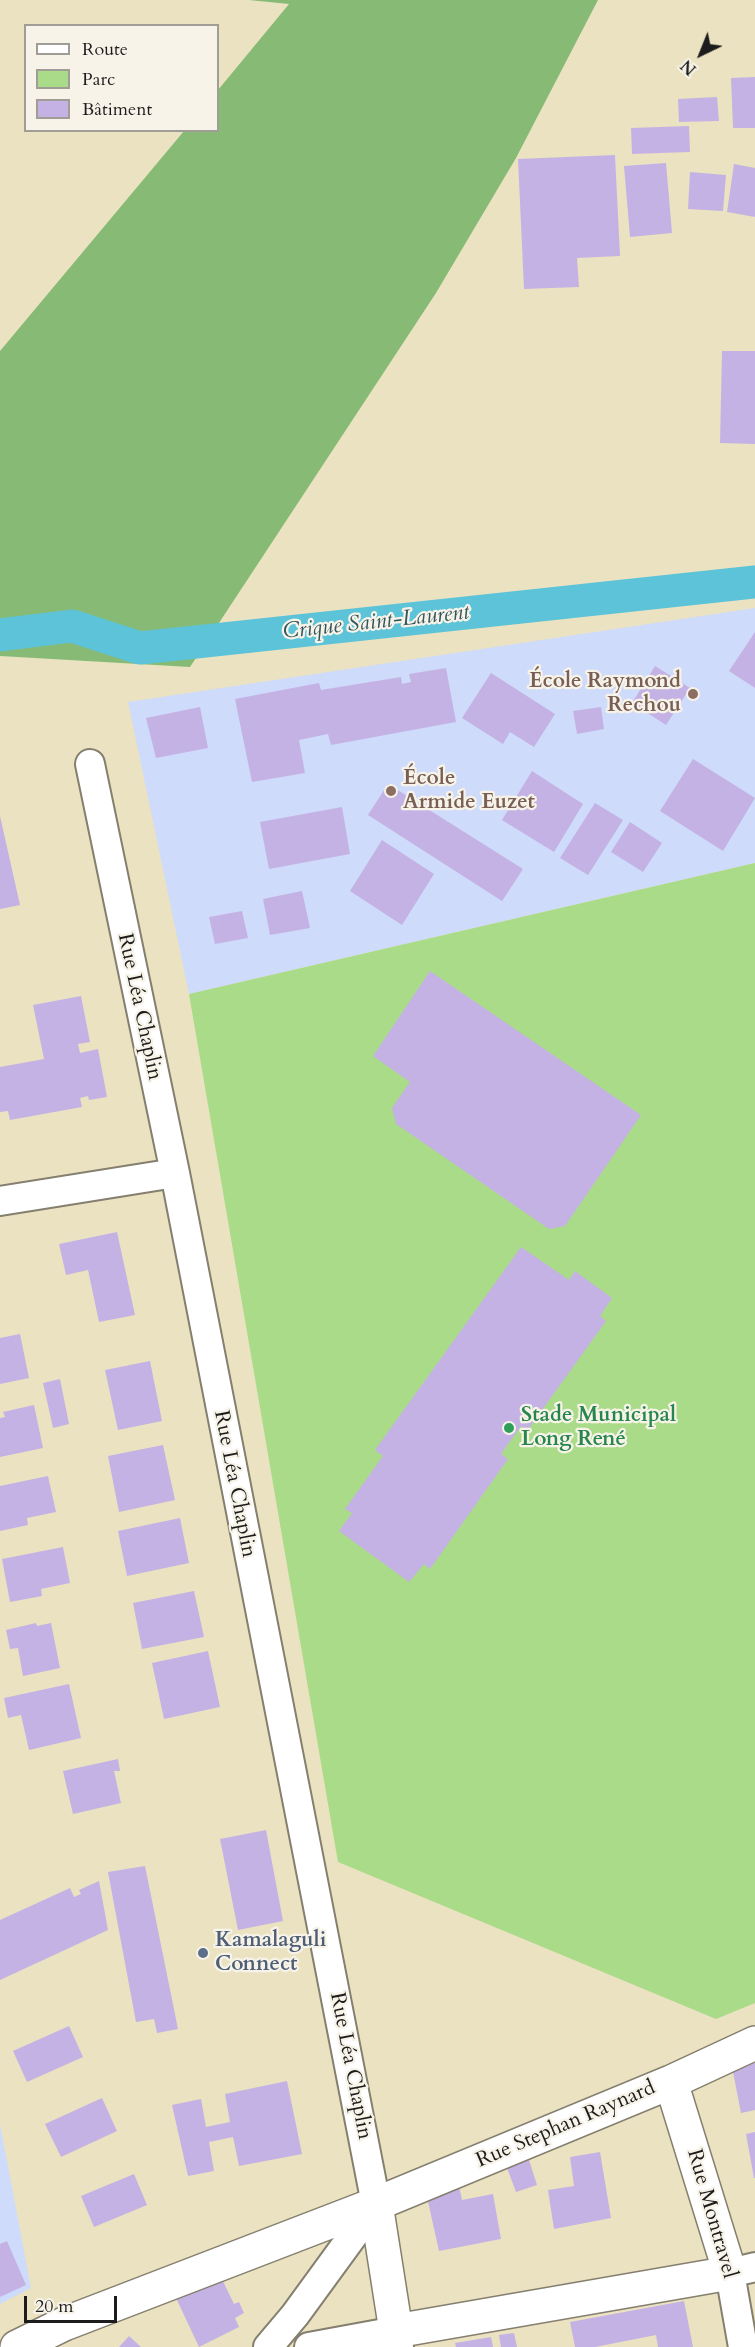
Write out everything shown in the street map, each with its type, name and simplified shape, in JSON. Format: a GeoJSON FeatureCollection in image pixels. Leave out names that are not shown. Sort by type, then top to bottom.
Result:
{"type":"FeatureCollection","features":[{"type":"Feature","properties":{"kind":"street","name":"Rue Léa Chaplin"},"geometry":{"type":"LineString","coordinates":[[90,764],[174,1173],[376,2204]]}},
{"type":"Feature","properties":{"kind":"street"},"geometry":{"type":"LineString","coordinates":[[0,1201],[174,1173]]}},
{"type":"Feature","properties":{"kind":"street","name":"Rue Stephan Raynard"},"geometry":{"type":"LineString","coordinates":[[17,2347],[64,2324],[376,2204],[671,2082],[755,2043]]}},
{"type":"Feature","properties":{"kind":"street","name":"Rue Montravel"},"geometry":{"type":"LineString","coordinates":[[671,2082],[742,2270],[743,2347]]}},
{"type":"Feature","properties":{"kind":"street"},"geometry":{"type":"LineString","coordinates":[[376,2204],[398,2339]]}},
{"type":"Feature","properties":{"kind":"street"},"geometry":{"type":"LineString","coordinates":[[268,2347],[296,2315],[376,2204]]}},
{"type":"Feature","properties":{"kind":"street"},"geometry":{"type":"LineString","coordinates":[[309,2347],[398,2339],[742,2270]]}},
{"type":"Feature","properties":{"kind":"shaded area","name":"École Armide Euzet"},"geometry":{"type":"Polygon","coordinates":[[[755,608],[755,863],[189,994],[128,702],[755,608]]]}},
{"type":"Feature","properties":{"kind":"shaded area"},"geometry":{"type":"Polygon","coordinates":[[[0,2124],[31,2288],[0,2304],[0,2124]]]}},
{"type":"Feature","properties":{"kind":"green space"},"geometry":{"type":"Polygon","coordinates":[[[249,0],[598,0],[516,158],[436,293],[190,667],[0,656],[0,351],[183,132],[219,132],[219,89],[289,4],[249,0]]]}},
{"type":"Feature","properties":{"kind":"green space","name":"Stade Municipal Long René"},"geometry":{"type":"Polygon","coordinates":[[[755,863],[755,2003],[716,2019],[338,1862],[189,994],[755,863]]]}},
{"type":"Feature","properties":{"kind":"building"},"geometry":{"type":"Polygon","coordinates":[[[755,77],[755,128],[733,128],[731,78],[755,77]]]}},
{"type":"Feature","properties":{"kind":"building"},"geometry":{"type":"Polygon","coordinates":[[[717,97],[719,121],[679,122],[678,99],[717,97]]]}},
{"type":"Feature","properties":{"kind":"building"},"geometry":{"type":"Polygon","coordinates":[[[689,126],[690,152],[632,154],[631,128],[689,126]]]}},
{"type":"Feature","properties":{"kind":"building"},"geometry":{"type":"Polygon","coordinates":[[[615,155],[620,256],[577,258],[579,287],[524,289],[518,159],[615,155]]]}},
{"type":"Feature","properties":{"kind":"building"},"geometry":{"type":"Polygon","coordinates":[[[666,163],[672,233],[630,237],[624,166],[666,163]]]}},
{"type":"Feature","properties":{"kind":"building"},"geometry":{"type":"Polygon","coordinates":[[[734,164],[755,168],[755,217],[727,212],[734,164]]]}},
{"type":"Feature","properties":{"kind":"building"},"geometry":{"type":"Polygon","coordinates":[[[690,172],[726,175],[723,211],[688,209],[690,172]]]}},
{"type":"Feature","properties":{"kind":"building"},"geometry":{"type":"Polygon","coordinates":[[[722,351],[755,351],[755,444],[720,443],[722,351]]]}},
{"type":"Feature","properties":{"kind":"building"},"geometry":{"type":"Polygon","coordinates":[[[755,632],[755,688],[729,671],[755,632]]]}},
{"type":"Feature","properties":{"kind":"building"},"geometry":{"type":"Polygon","coordinates":[[[655,666],[690,688],[666,725],[632,703],[655,666]]]}},
{"type":"Feature","properties":{"kind":"building"},"geometry":{"type":"Polygon","coordinates":[[[446,668],[456,722],[331,745],[328,734],[299,740],[305,773],[252,782],[235,699],[319,683],[321,690],[401,677],[402,684],[411,682],[409,674],[446,668]]]}},
{"type":"Feature","properties":{"kind":"building"},"geometry":{"type":"Polygon","coordinates":[[[491,673],[555,714],[534,747],[510,732],[503,744],[462,718],[491,673]]]}},
{"type":"Feature","properties":{"kind":"building"},"geometry":{"type":"Polygon","coordinates":[[[200,707],[208,748],[156,758],[146,718],[200,707]]]}},
{"type":"Feature","properties":{"kind":"building"},"geometry":{"type":"Polygon","coordinates":[[[601,707],[604,729],[577,734],[573,711],[601,707]]]}},
{"type":"Feature","properties":{"kind":"building"},"geometry":{"type":"Polygon","coordinates":[[[693,759],[755,798],[723,851],[660,811],[693,759]]]}},
{"type":"Feature","properties":{"kind":"building"},"geometry":{"type":"Polygon","coordinates":[[[532,771],[583,804],[554,852],[502,820],[532,771]]]}},
{"type":"Feature","properties":{"kind":"building"},"geometry":{"type":"Polygon","coordinates":[[[388,784],[523,869],[502,901],[368,815],[388,784]]]}},
{"type":"Feature","properties":{"kind":"building"},"geometry":{"type":"Polygon","coordinates":[[[595,803],[623,820],[588,875],[560,858],[595,803]]]}},
{"type":"Feature","properties":{"kind":"building"},"geometry":{"type":"Polygon","coordinates":[[[342,807],[350,854],[269,869],[260,822],[342,807]]]}},
{"type":"Feature","properties":{"kind":"building"},"geometry":{"type":"Polygon","coordinates":[[[0,816],[20,905],[0,909],[0,816]]]}},
{"type":"Feature","properties":{"kind":"building"},"geometry":{"type":"Polygon","coordinates":[[[630,822],[662,843],[643,872],[611,852],[630,822]]]}},
{"type":"Feature","properties":{"kind":"building"},"geometry":{"type":"Polygon","coordinates":[[[382,840],[434,874],[402,925],[350,891],[382,840]]]}},
{"type":"Feature","properties":{"kind":"building"},"geometry":{"type":"Polygon","coordinates":[[[302,891],[310,928],[270,935],[263,899],[302,891]]]}},
{"type":"Feature","properties":{"kind":"building"},"geometry":{"type":"Polygon","coordinates":[[[242,911],[248,938],[215,944],[209,917],[242,911]]]}},
{"type":"Feature","properties":{"kind":"building"},"geometry":{"type":"Polygon","coordinates":[[[430,971],[641,1115],[565,1226],[549,1229],[396,1124],[392,1108],[410,1082],[373,1056],[430,971]]]}},
{"type":"Feature","properties":{"kind":"building"},"geometry":{"type":"Polygon","coordinates":[[[81,996],[90,1042],[78,1044],[80,1053],[98,1049],[107,1097],[89,1100],[88,1096],[80,1098],[82,1107],[10,1120],[8,1111],[0,1112],[0,1067],[44,1059],[33,1005],[81,996]]]}},
{"type":"Feature","properties":{"kind":"building"},"geometry":{"type":"Polygon","coordinates":[[[117,1232],[135,1315],[99,1322],[88,1270],[66,1275],[59,1244],[117,1232]]]}},
{"type":"Feature","properties":{"kind":"building"},"geometry":{"type":"Polygon","coordinates":[[[521,1247],[569,1280],[575,1271],[612,1298],[600,1316],[606,1321],[527,1431],[521,1426],[501,1454],[508,1459],[430,1569],[424,1564],[409,1582],[339,1531],[352,1513],[345,1509],[383,1456],[375,1450],[521,1247]]]}},
{"type":"Feature","properties":{"kind":"building"},"geometry":{"type":"Polygon","coordinates":[[[20,1334],[29,1378],[0,1384],[0,1338],[20,1334]]]}},
{"type":"Feature","properties":{"kind":"building"},"geometry":{"type":"Polygon","coordinates":[[[150,1361],[162,1421],[118,1430],[105,1370],[150,1361]]]}},
{"type":"Feature","properties":{"kind":"building"},"geometry":{"type":"Polygon","coordinates":[[[60,1379],[69,1424],[53,1428],[43,1383],[60,1379]]]}},
{"type":"Feature","properties":{"kind":"building"},"geometry":{"type":"Polygon","coordinates":[[[34,1405],[43,1448],[0,1457],[0,1418],[5,1417],[3,1412],[34,1405]]]}},
{"type":"Feature","properties":{"kind":"building"},"geometry":{"type":"Polygon","coordinates":[[[163,1445],[175,1500],[119,1512],[108,1456],[163,1445]]]}},
{"type":"Feature","properties":{"kind":"building"},"geometry":{"type":"Polygon","coordinates":[[[48,1476],[56,1512],[27,1518],[28,1525],[0,1531],[0,1486],[48,1476]]]}},
{"type":"Feature","properties":{"kind":"building"},"geometry":{"type":"Polygon","coordinates":[[[180,1518],[189,1563],[127,1576],[118,1531],[180,1518]]]}},
{"type":"Feature","properties":{"kind":"building"},"geometry":{"type":"Polygon","coordinates":[[[63,1547],[70,1583],[41,1589],[42,1596],[10,1602],[2,1559],[63,1547]]]}},
{"type":"Feature","properties":{"kind":"building"},"geometry":{"type":"Polygon","coordinates":[[[194,1591],[204,1637],[142,1649],[133,1603],[194,1591]]]}},
{"type":"Feature","properties":{"kind":"building"},"geometry":{"type":"Polygon","coordinates":[[[36,1623],[37,1626],[51,1623],[60,1668],[23,1676],[18,1648],[10,1649],[6,1630],[36,1623]]]}},
{"type":"Feature","properties":{"kind":"building"},"geometry":{"type":"Polygon","coordinates":[[[208,1651],[220,1707],[164,1719],[152,1663],[208,1651]]]}},
{"type":"Feature","properties":{"kind":"building"},"geometry":{"type":"Polygon","coordinates":[[[69,1684],[81,1738],[29,1750],[21,1715],[8,1718],[4,1698],[69,1684]]]}},
{"type":"Feature","properties":{"kind":"building"},"geometry":{"type":"Polygon","coordinates":[[[118,1759],[120,1771],[114,1771],[121,1803],[73,1814],[63,1771],[118,1759]]]}},
{"type":"Feature","properties":{"kind":"building"},"geometry":{"type":"Polygon","coordinates":[[[266,1830],[283,1921],[238,1930],[220,1839],[266,1830]]]}},
{"type":"Feature","properties":{"kind":"building"},"geometry":{"type":"Polygon","coordinates":[[[145,1866],[178,2029],[157,2033],[154,2019],[136,2022],[108,1872],[145,1866]]]}},
{"type":"Feature","properties":{"kind":"building"},"geometry":{"type":"Polygon","coordinates":[[[99,1881],[108,1930],[0,1980],[0,1920],[70,1888],[74,1897],[81,1894],[79,1890],[99,1881]]]}},
{"type":"Feature","properties":{"kind":"building"},"geometry":{"type":"Polygon","coordinates":[[[69,2026],[83,2057],[27,2082],[13,2051],[69,2026]]]}},
{"type":"Feature","properties":{"kind":"building"},"geometry":{"type":"Polygon","coordinates":[[[755,2063],[755,2110],[741,2113],[733,2072],[755,2063]]]}},
{"type":"Feature","properties":{"kind":"building"},"geometry":{"type":"Polygon","coordinates":[[[287,2081],[302,2154],[239,2166],[233,2137],[209,2142],[214,2171],[188,2176],[172,2105],[201,2099],[206,2127],[230,2122],[225,2094],[287,2081]]]}},
{"type":"Feature","properties":{"kind":"building"},"geometry":{"type":"Polygon","coordinates":[[[102,2098],[117,2131],[61,2157],[45,2124],[102,2098]]]}},
{"type":"Feature","properties":{"kind":"building"},"geometry":{"type":"Polygon","coordinates":[[[755,2132],[755,2178],[754,2178],[746,2134],[755,2132]]]}},
{"type":"Feature","properties":{"kind":"building"},"geometry":{"type":"Polygon","coordinates":[[[600,2152],[611,2218],[554,2229],[548,2190],[574,2186],[570,2157],[600,2152]]]}},
{"type":"Feature","properties":{"kind":"building"},"geometry":{"type":"Polygon","coordinates":[[[529,2160],[537,2185],[516,2192],[507,2168],[529,2160]]]}},
{"type":"Feature","properties":{"kind":"building"},"geometry":{"type":"Polygon","coordinates":[[[134,2174],[147,2205],[94,2227],[81,2196],[134,2174]]]}},
{"type":"Feature","properties":{"kind":"building"},"geometry":{"type":"Polygon","coordinates":[[[459,2186],[462,2200],[493,2194],[501,2239],[439,2251],[427,2197],[446,2193],[445,2189],[459,2186]]]}},
{"type":"Feature","properties":{"kind":"building"},"geometry":{"type":"Polygon","coordinates":[[[7,2241],[26,2285],[0,2297],[0,2244],[7,2241]]]}},
{"type":"Feature","properties":{"kind":"building"},"geometry":{"type":"Polygon","coordinates":[[[221,2277],[234,2304],[239,2302],[244,2313],[235,2318],[239,2327],[199,2347],[176,2298],[221,2277]]]}},
{"type":"Feature","properties":{"kind":"building"},"geometry":{"type":"Polygon","coordinates":[[[684,2301],[693,2347],[658,2347],[656,2335],[595,2347],[575,2347],[570,2322],[684,2301]]]}},
{"type":"Feature","properties":{"kind":"building"},"geometry":{"type":"Polygon","coordinates":[[[514,2333],[517,2347],[501,2347],[499,2335],[514,2333]]]}},
{"type":"Feature","properties":{"kind":"building"},"geometry":{"type":"Polygon","coordinates":[[[129,2336],[141,2347],[119,2347],[129,2336]]]}},
{"type":"Feature","properties":{"kind":"building"},"geometry":{"type":"Polygon","coordinates":[[[491,2337],[493,2347],[456,2347],[455,2343],[491,2337]]]}},
{"type":"Feature","properties":{"kind":"waterway","name":"Crique Saint-Laurent"},"geometry":{"type":"LineString","coordinates":[[0,635],[72,626],[140,648],[755,582]]}},
{"type":"Feature","properties":{"kind":"place","name":"École Raymond Rechou"},"geometry":{"type":"Point","coordinates":[693,694]}},
{"type":"Feature","properties":{"kind":"place","name":"École Armide Euzet"},"geometry":{"type":"Point","coordinates":[391,791]}},
{"type":"Feature","properties":{"kind":"place","name":"Stade Municipal Long René"},"geometry":{"type":"Point","coordinates":[509,1428]}},
{"type":"Feature","properties":{"kind":"place","name":"Kamalaguli Connect"},"geometry":{"type":"Point","coordinates":[203,1953]}}]}
